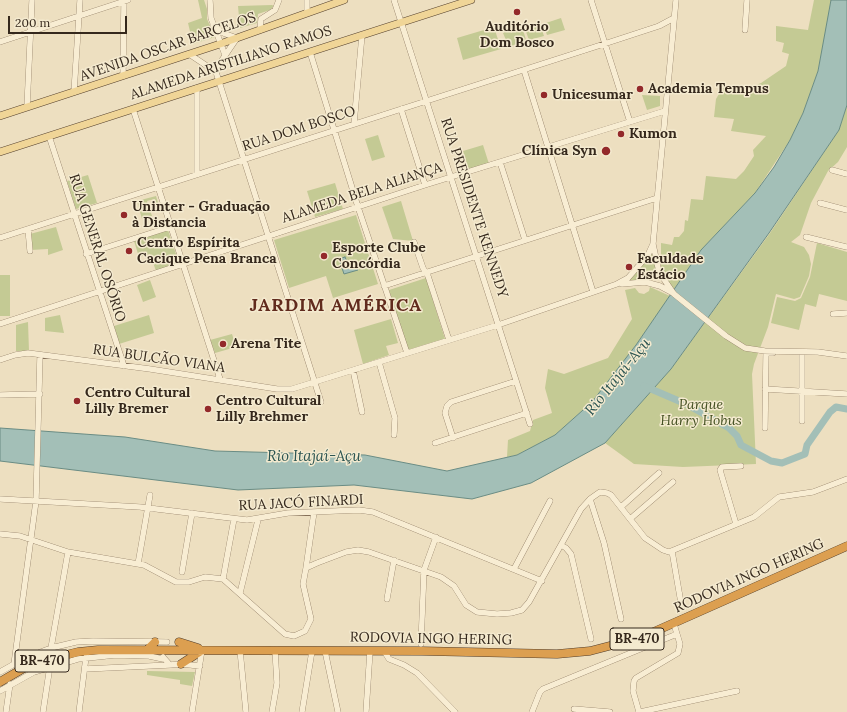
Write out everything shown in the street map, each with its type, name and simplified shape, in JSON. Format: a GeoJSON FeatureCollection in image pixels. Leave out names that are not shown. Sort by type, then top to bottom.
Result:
{"type":"FeatureCollection","features":[{"type":"Feature","properties":{"kind":"highway","name":"RODOVIA INGO HERING"},"geometry":{"type":"LineString","coordinates":[[0,682],[34,664],[68,654],[98,650],[148,653],[162,650],[275,650],[557,654],[598,650],[628,642],[674,624],[847,546]]}},
{"type":"Feature","properties":{"kind":"highway"},"geometry":{"type":"LineString","coordinates":[[148,653],[155,642]]}},
{"type":"Feature","properties":{"kind":"highway"},"geometry":{"type":"LineString","coordinates":[[180,642],[202,650]]}},
{"type":"Feature","properties":{"kind":"highway"},"geometry":{"type":"LineString","coordinates":[[181,664],[202,650]]}},
{"type":"Feature","properties":{"kind":"main road","name":"AVENIDA OSCAR BARCELOS"},"geometry":{"type":"LineString","coordinates":[[0,116],[220,44],[344,0]]}},
{"type":"Feature","properties":{"kind":"main road","name":"ALAMEDA ARISTILIANO RAMOS"},"geometry":{"type":"LineString","coordinates":[[0,152],[402,22],[453,3],[471,0]]}},
{"type":"Feature","properties":{"kind":"street"},"geometry":{"type":"LineString","coordinates":[[27,107],[32,0]]}},
{"type":"Feature","properties":{"kind":"street"},"geometry":{"type":"LineString","coordinates":[[74,92],[80,0]]}},
{"type":"Feature","properties":{"kind":"street"},"geometry":{"type":"LineString","coordinates":[[0,42],[126,0],[123,76]]}},
{"type":"Feature","properties":{"kind":"street"},"geometry":{"type":"LineString","coordinates":[[210,0],[211,18],[225,55]]}},
{"type":"Feature","properties":{"kind":"street"},"geometry":{"type":"LineString","coordinates":[[260,30],[261,19],[276,10],[279,0]]}},
{"type":"Feature","properties":{"kind":"street"},"geometry":{"type":"LineString","coordinates":[[307,0],[307,13]]}},
{"type":"Feature","properties":{"kind":"street","name":"RUA PRESIDENTE KENNEDY"},"geometry":{"type":"LineString","coordinates":[[394,0],[530,424]]}},
{"type":"Feature","properties":{"kind":"street"},"geometry":{"type":"LineString","coordinates":[[591,0],[630,122]]}},
{"type":"Feature","properties":{"kind":"street"},"geometry":{"type":"LineString","coordinates":[[674,294],[659,272],[653,244],[676,0]]}},
{"type":"Feature","properties":{"kind":"street"},"geometry":{"type":"LineString","coordinates":[[745,30],[748,0]]}},
{"type":"Feature","properties":{"kind":"street","name":"RUA DOM BOSCO"},"geometry":{"type":"LineString","coordinates":[[0,238],[604,44],[659,26],[674,18]]}},
{"type":"Feature","properties":{"kind":"street"},"geometry":{"type":"LineString","coordinates":[[213,25],[223,33],[237,38],[225,55],[216,72]]}},
{"type":"Feature","properties":{"kind":"street"},"geometry":{"type":"LineString","coordinates":[[659,26],[668,29],[673,35]]}},
{"type":"Feature","properties":{"kind":"street"},"geometry":{"type":"LineString","coordinates":[[354,124],[362,35]]}},
{"type":"Feature","properties":{"kind":"street"},"geometry":{"type":"LineString","coordinates":[[310,52],[358,207],[407,353]]}},
{"type":"Feature","properties":{"kind":"street"},"geometry":{"type":"LineString","coordinates":[[189,54],[216,72],[321,402]]}},
{"type":"Feature","properties":{"kind":"street"},"geometry":{"type":"LineString","coordinates":[[524,70],[593,292]]}},
{"type":"Feature","properties":{"kind":"street"},"geometry":{"type":"LineString","coordinates":[[197,88],[198,174]]}},
{"type":"Feature","properties":{"kind":"street"},"geometry":{"type":"LineString","coordinates":[[133,109],[182,266],[220,380]]}},
{"type":"Feature","properties":{"kind":"street"},"geometry":{"type":"LineString","coordinates":[[401,109],[425,185]]}},
{"type":"Feature","properties":{"kind":"street","name":"ALAMEDA BELA ALIANÇA"},"geometry":{"type":"LineString","coordinates":[[0,324],[182,266],[425,185],[665,111]]}},
{"type":"Feature","properties":{"kind":"street","name":"RUA GENERAL OSÓRIO"},"geometry":{"type":"LineString","coordinates":[[49,136],[98,293],[124,366]]}},
{"type":"Feature","properties":{"kind":"street"},"geometry":{"type":"LineString","coordinates":[[500,162],[525,240]]}},
{"type":"Feature","properties":{"kind":"street"},"geometry":{"type":"LineString","coordinates":[[832,170],[847,174]]}},
{"type":"Feature","properties":{"kind":"street"},"geometry":{"type":"LineString","coordinates":[[384,286],[657,198]]}},
{"type":"Feature","properties":{"kind":"street"},"geometry":{"type":"LineString","coordinates":[[820,203],[847,210]]}},
{"type":"Feature","properties":{"kind":"street"},"geometry":{"type":"LineString","coordinates":[[86,254],[170,227]]}},
{"type":"Feature","properties":{"kind":"street"},"geometry":{"type":"LineString","coordinates":[[28,229],[30,251]]}},
{"type":"Feature","properties":{"kind":"street"},"geometry":{"type":"LineString","coordinates":[[806,237],[847,247]]}},
{"type":"Feature","properties":{"kind":"street"},"geometry":{"type":"LineString","coordinates":[[414,242],[426,272],[449,340]]}},
{"type":"Feature","properties":{"kind":"street"},"geometry":{"type":"LineString","coordinates":[[617,284],[628,278],[648,255],[653,244]]}},
{"type":"Feature","properties":{"kind":"street"},"geometry":{"type":"LineString","coordinates":[[617,284],[631,282],[652,284],[674,294],[726,336],[745,348],[765,351],[818,352],[847,356]]}},
{"type":"Feature","properties":{"kind":"street","name":"RUA BULCÃO VIANA"},"geometry":{"type":"LineString","coordinates":[[0,360],[24,353],[286,390],[498,325],[617,284]]}},
{"type":"Feature","properties":{"kind":"street"},"geometry":{"type":"LineString","coordinates":[[834,314],[847,313]]}},
{"type":"Feature","properties":{"kind":"street"},"geometry":{"type":"LineString","coordinates":[[495,314],[500,319],[510,321]]}},
{"type":"Feature","properties":{"kind":"street"},"geometry":{"type":"LineString","coordinates":[[765,428],[766,353],[802,352],[847,356]]}},
{"type":"Feature","properties":{"kind":"street"},"geometry":{"type":"LineString","coordinates":[[802,352],[802,421]]}},
{"type":"Feature","properties":{"kind":"street"},"geometry":{"type":"LineString","coordinates":[[14,664],[36,501],[40,415],[40,355]]}},
{"type":"Feature","properties":{"kind":"street"},"geometry":{"type":"LineString","coordinates":[[379,362],[395,418],[394,435]]}},
{"type":"Feature","properties":{"kind":"street"},"geometry":{"type":"LineString","coordinates":[[353,370],[362,412]]}},
{"type":"Feature","properties":{"kind":"street"},"geometry":{"type":"LineString","coordinates":[[453,438],[445,413],[447,406],[451,402],[516,381]]}},
{"type":"Feature","properties":{"kind":"street"},"geometry":{"type":"LineString","coordinates":[[765,389],[802,390],[847,394]]}},
{"type":"Feature","properties":{"kind":"street"},"geometry":{"type":"LineString","coordinates":[[0,395],[40,394]]}},
{"type":"Feature","properties":{"kind":"street"},"geometry":{"type":"LineString","coordinates":[[435,443],[527,413]]}},
{"type":"Feature","properties":{"kind":"street"},"geometry":{"type":"LineString","coordinates":[[736,524],[720,470],[722,468],[741,466]]}},
{"type":"Feature","properties":{"kind":"street"},"geometry":{"type":"LineString","coordinates":[[621,507],[660,473]]}},
{"type":"Feature","properties":{"kind":"street"},"geometry":{"type":"LineString","coordinates":[[306,568],[317,562],[358,550],[394,560],[441,577],[454,586],[469,608],[477,612],[489,614],[511,613],[522,610],[534,596],[581,509],[590,499],[600,492],[607,492],[621,507],[641,535],[648,541],[662,550],[672,551],[757,516],[779,497],[813,492],[847,479]]}},
{"type":"Feature","properties":{"kind":"street"},"geometry":{"type":"LineString","coordinates":[[630,519],[673,482]]}},
{"type":"Feature","properties":{"kind":"street"},"geometry":{"type":"LineString","coordinates":[[138,564],[150,495]]}},
{"type":"Feature","properties":{"kind":"street","name":"RUA JACÓ FINARDI"},"geometry":{"type":"LineString","coordinates":[[0,499],[147,508],[234,519],[258,520],[282,514],[359,510],[373,512],[542,581]]}},
{"type":"Feature","properties":{"kind":"street"},"geometry":{"type":"LineString","coordinates":[[590,499],[604,543],[621,619]]}},
{"type":"Feature","properties":{"kind":"street"},"geometry":{"type":"LineString","coordinates":[[514,569],[550,501]]}},
{"type":"Feature","properties":{"kind":"street"},"geometry":{"type":"LineString","coordinates":[[0,534],[13,535],[68,552],[138,564],[154,569],[176,582],[189,582],[205,577],[223,579],[285,634],[290,636],[298,635],[308,628],[312,619],[303,584],[314,512]]}},
{"type":"Feature","properties":{"kind":"street"},"geometry":{"type":"LineString","coordinates":[[182,572],[192,513]]}},
{"type":"Feature","properties":{"kind":"street"},"geometry":{"type":"LineString","coordinates":[[223,579],[234,519]]}},
{"type":"Feature","properties":{"kind":"street"},"geometry":{"type":"LineString","coordinates":[[240,593],[258,520]]}},
{"type":"Feature","properties":{"kind":"street"},"geometry":{"type":"LineString","coordinates":[[421,644],[424,570],[436,537]]}},
{"type":"Feature","properties":{"kind":"street"},"geometry":{"type":"LineString","coordinates":[[561,545],[566,548],[570,554],[591,639]]}},
{"type":"Feature","properties":{"kind":"street"},"geometry":{"type":"LineString","coordinates":[[672,551],[681,603]]}},
{"type":"Feature","properties":{"kind":"street"},"geometry":{"type":"LineString","coordinates":[[51,648],[68,552]]}},
{"type":"Feature","properties":{"kind":"street"},"geometry":{"type":"LineString","coordinates":[[388,598],[394,560]]}},
{"type":"Feature","properties":{"kind":"street"},"geometry":{"type":"LineString","coordinates":[[674,624],[679,650],[675,656],[636,678],[634,681],[633,691],[640,712],[737,692]]}},
{"type":"Feature","properties":{"kind":"street"},"geometry":{"type":"LineString","coordinates":[[532,712],[540,692],[543,689],[677,634]]}},
{"type":"Feature","properties":{"kind":"street"},"geometry":{"type":"LineString","coordinates":[[0,672],[14,664],[51,648],[92,640],[155,642],[167,642],[173,640],[180,642],[186,650],[184,660],[181,664]]}},
{"type":"Feature","properties":{"kind":"street"},"geometry":{"type":"LineString","coordinates":[[163,659],[162,650],[167,642]]}},
{"type":"Feature","properties":{"kind":"street"},"geometry":{"type":"LineString","coordinates":[[192,712],[202,650]]}},
{"type":"Feature","properties":{"kind":"street"},"geometry":{"type":"LineString","coordinates":[[240,650],[246,712]]}},
{"type":"Feature","properties":{"kind":"street"},"geometry":{"type":"LineString","coordinates":[[272,712],[277,683],[275,650]]}},
{"type":"Feature","properties":{"kind":"street"},"geometry":{"type":"LineString","coordinates":[[302,712],[312,651]]}},
{"type":"Feature","properties":{"kind":"street"},"geometry":{"type":"LineString","coordinates":[[325,651],[338,712]]}},
{"type":"Feature","properties":{"kind":"street"},"geometry":{"type":"LineString","coordinates":[[366,712],[370,651]]}},
{"type":"Feature","properties":{"kind":"street"},"geometry":{"type":"LineString","coordinates":[[384,651],[389,658],[404,664],[416,673],[455,712]]}},
{"type":"Feature","properties":{"kind":"street"},"geometry":{"type":"LineString","coordinates":[[144,667],[148,653]]}},
{"type":"Feature","properties":{"kind":"street"},"geometry":{"type":"LineString","coordinates":[[0,691],[10,684],[50,666],[86,657],[148,653],[163,659],[170,665]]}},
{"type":"Feature","properties":{"kind":"street"},"geometry":{"type":"LineString","coordinates":[[79,712],[86,657]]}},
{"type":"Feature","properties":{"kind":"street"},"geometry":{"type":"LineString","coordinates":[[85,669],[181,664],[200,666]]}},
{"type":"Feature","properties":{"kind":"street"},"geometry":{"type":"LineString","coordinates":[[43,712],[50,666]]}},
{"type":"Feature","properties":{"kind":"street"},"geometry":{"type":"LineString","coordinates":[[6,712],[10,684]]}},
{"type":"Feature","properties":{"kind":"street"},"geometry":{"type":"LineString","coordinates":[[574,709],[610,712]]}},
{"type":"Feature","properties":{"kind":"green space"},"geometry":{"type":"Polygon","coordinates":[[[198,0],[204,0],[207,9],[207,19],[215,37],[193,44],[188,23],[202,18],[198,0]]]}},
{"type":"Feature","properties":{"kind":"green space"},"geometry":{"type":"Polygon","coordinates":[[[814,0],[831,0],[828,23],[818,71],[803,113],[790,140],[755,193],[701,250],[674,289],[664,278],[661,270],[661,243],[672,245],[674,237],[679,237],[684,231],[685,220],[688,221],[691,199],[703,200],[706,176],[736,179],[744,171],[754,156],[753,150],[766,136],[731,131],[734,119],[714,117],[716,99],[723,87],[747,89],[761,83],[786,66],[789,54],[782,52],[784,43],[776,41],[776,26],[808,30],[814,0]]]}},
{"type":"Feature","properties":{"kind":"green space"},"geometry":{"type":"Polygon","coordinates":[[[238,6],[274,6],[270,10],[258,14],[257,23],[240,28],[238,6]]]}},
{"type":"Feature","properties":{"kind":"green space"},"geometry":{"type":"Polygon","coordinates":[[[561,18],[565,30],[547,35],[543,24],[561,18]]]}},
{"type":"Feature","properties":{"kind":"green space"},"geometry":{"type":"Polygon","coordinates":[[[540,24],[544,36],[529,40],[525,29],[540,24]]]}},
{"type":"Feature","properties":{"kind":"green space"},"geometry":{"type":"Polygon","coordinates":[[[522,26],[526,40],[509,47],[503,33],[522,26]]]}},
{"type":"Feature","properties":{"kind":"green space"},"geometry":{"type":"Polygon","coordinates":[[[494,27],[501,49],[463,60],[457,38],[494,27]]]}},
{"type":"Feature","properties":{"kind":"green space"},"geometry":{"type":"Polygon","coordinates":[[[642,95],[660,96],[660,106],[647,110],[642,95]]]}},
{"type":"Feature","properties":{"kind":"green space","name":"Parque Harry Hobus"},"geometry":{"type":"Polygon","coordinates":[[[847,105],[847,147],[838,162],[828,171],[811,203],[800,235],[791,242],[804,247],[809,255],[811,264],[809,276],[800,297],[794,299],[776,294],[768,327],[754,364],[752,374],[756,464],[683,467],[634,464],[605,443],[671,369],[770,233],[839,130],[847,105]]]}},
{"type":"Feature","properties":{"kind":"green space"},"geometry":{"type":"Polygon","coordinates":[[[378,135],[385,157],[372,161],[365,139],[378,135]]]}},
{"type":"Feature","properties":{"kind":"green space"},"geometry":{"type":"Polygon","coordinates":[[[483,145],[489,164],[469,170],[463,151],[483,145]]]}},
{"type":"Feature","properties":{"kind":"green space"},"geometry":{"type":"Polygon","coordinates":[[[88,175],[97,203],[76,209],[67,181],[88,175]]]}},
{"type":"Feature","properties":{"kind":"green space"},"geometry":{"type":"Polygon","coordinates":[[[335,183],[343,209],[315,217],[307,191],[335,183]]]}},
{"type":"Feature","properties":{"kind":"green space"},"geometry":{"type":"Polygon","coordinates":[[[156,196],[159,206],[157,206],[155,199],[147,201],[152,216],[142,219],[137,201],[156,196]]]}},
{"type":"Feature","properties":{"kind":"green space"},"geometry":{"type":"Polygon","coordinates":[[[401,201],[413,241],[393,239],[382,207],[401,201]]]}},
{"type":"Feature","properties":{"kind":"green space","name":"Esporte Clube Concórdia"},"geometry":{"type":"Polygon","coordinates":[[[356,215],[378,284],[333,298],[326,276],[289,288],[274,240],[356,215]]]}},
{"type":"Feature","properties":{"kind":"green space"},"geometry":{"type":"Polygon","coordinates":[[[56,227],[63,250],[48,255],[48,249],[31,250],[30,234],[56,227]]]}},
{"type":"Feature","properties":{"kind":"green space"},"geometry":{"type":"Polygon","coordinates":[[[168,230],[179,263],[156,271],[150,254],[139,257],[134,241],[168,230]]]}},
{"type":"Feature","properties":{"kind":"green space"},"geometry":{"type":"Polygon","coordinates":[[[817,243],[847,252],[847,301],[819,294],[816,307],[805,304],[799,330],[771,323],[777,297],[795,301],[801,298],[810,277],[817,243]]]}},
{"type":"Feature","properties":{"kind":"green space"},"geometry":{"type":"Polygon","coordinates":[[[652,252],[657,270],[647,281],[624,283],[652,252]]]}},
{"type":"Feature","properties":{"kind":"green space"},"geometry":{"type":"Polygon","coordinates":[[[0,275],[10,275],[10,316],[0,316],[0,275]]]}},
{"type":"Feature","properties":{"kind":"green space"},"geometry":{"type":"Polygon","coordinates":[[[426,278],[445,339],[408,350],[389,290],[426,278]]]}},
{"type":"Feature","properties":{"kind":"green space"},"geometry":{"type":"Polygon","coordinates":[[[150,280],[156,297],[143,302],[137,285],[150,280]]]}},
{"type":"Feature","properties":{"kind":"green space"},"geometry":{"type":"Polygon","coordinates":[[[650,287],[670,296],[636,345],[592,402],[555,435],[517,455],[507,457],[508,440],[530,431],[533,420],[552,413],[545,388],[548,369],[564,374],[608,358],[632,319],[625,290],[635,288],[639,293],[644,294],[649,291],[650,287]]]}},
{"type":"Feature","properties":{"kind":"green space"},"geometry":{"type":"Polygon","coordinates":[[[60,315],[64,333],[45,331],[45,318],[60,315]]]}},
{"type":"Feature","properties":{"kind":"green space"},"geometry":{"type":"Polygon","coordinates":[[[149,315],[154,333],[119,344],[114,326],[149,315]]]}},
{"type":"Feature","properties":{"kind":"green space"},"geometry":{"type":"Polygon","coordinates":[[[391,319],[398,343],[386,346],[389,355],[363,364],[354,330],[391,319]]]}},
{"type":"Feature","properties":{"kind":"green space"},"geometry":{"type":"Polygon","coordinates":[[[28,322],[29,351],[16,351],[16,325],[28,322]]]}},
{"type":"Feature","properties":{"kind":"green space","name":"Arena Tite"},"geometry":{"type":"Polygon","coordinates":[[[232,334],[236,347],[215,353],[210,340],[232,334]]]}},
{"type":"Feature","properties":{"kind":"green space"},"geometry":{"type":"Polygon","coordinates":[[[147,671],[195,672],[192,686],[180,684],[180,680],[147,675],[147,671]]]}},
{"type":"Feature","properties":{"kind":"water","name":"Rio Itajaí-Açu"},"geometry":{"type":"Polygon","coordinates":[[[831,0],[847,0],[847,105],[839,130],[769,233],[671,369],[605,443],[531,483],[472,499],[354,485],[238,490],[0,461],[0,428],[125,437],[215,451],[365,455],[447,471],[517,455],[555,435],[592,402],[636,345],[701,250],[755,193],[774,167],[790,140],[803,113],[818,71],[831,0]]]}},
{"type":"Feature","properties":{"kind":"water"},"geometry":{"type":"Polygon","coordinates":[[[345,257],[348,264],[355,262],[358,270],[344,274],[339,259],[345,257]]]}},
{"type":"Feature","properties":{"kind":"waterway"},"geometry":{"type":"LineString","coordinates":[[644,386],[686,404],[729,428],[737,436],[741,445],[771,461],[782,463],[805,454],[807,445],[830,412],[836,407],[847,409]]}},
{"type":"Feature","properties":{"kind":"place","name":"Auditório Dom Bosco"},"geometry":{"type":"Point","coordinates":[517,12]}},
{"type":"Feature","properties":{"kind":"place","name":"Academia Tempus"},"geometry":{"type":"Point","coordinates":[640,89]}},
{"type":"Feature","properties":{"kind":"place","name":"Unicesumar"},"geometry":{"type":"Point","coordinates":[544,95]}},
{"type":"Feature","properties":{"kind":"place","name":"Kumon"},"geometry":{"type":"Point","coordinates":[621,134]}},
{"type":"Feature","properties":{"kind":"place","name":"Clínica Syn"},"geometry":{"type":"Point","coordinates":[606,151]}},
{"type":"Feature","properties":{"kind":"place","name":"Uninter - Graduação à Distancia"},"geometry":{"type":"Point","coordinates":[124,215]}},
{"type":"Feature","properties":{"kind":"place","name":"Centro Espírita Cacique Pena Branca"},"geometry":{"type":"Point","coordinates":[129,251]}},
{"type":"Feature","properties":{"kind":"place","name":"Esporte Clube Concórdia"},"geometry":{"type":"Point","coordinates":[324,256]}},
{"type":"Feature","properties":{"kind":"place","name":"Faculdade Estácio"},"geometry":{"type":"Point","coordinates":[629,267]}},
{"type":"Feature","properties":{"kind":"place","name":"Arena Tite"},"geometry":{"type":"Point","coordinates":[223,344]}},
{"type":"Feature","properties":{"kind":"place","name":"Centro Cultural Lilly Bremer"},"geometry":{"type":"Point","coordinates":[77,401]}},
{"type":"Feature","properties":{"kind":"place","name":"Centro Cultural Lilly Brehmer"},"geometry":{"type":"Point","coordinates":[208,409]}},
{"type":"Feature","properties":{"kind":"district","name":"JARDIM AMÉRICA"},"geometry":{"type":"Point","coordinates":[336,306]}}]}
